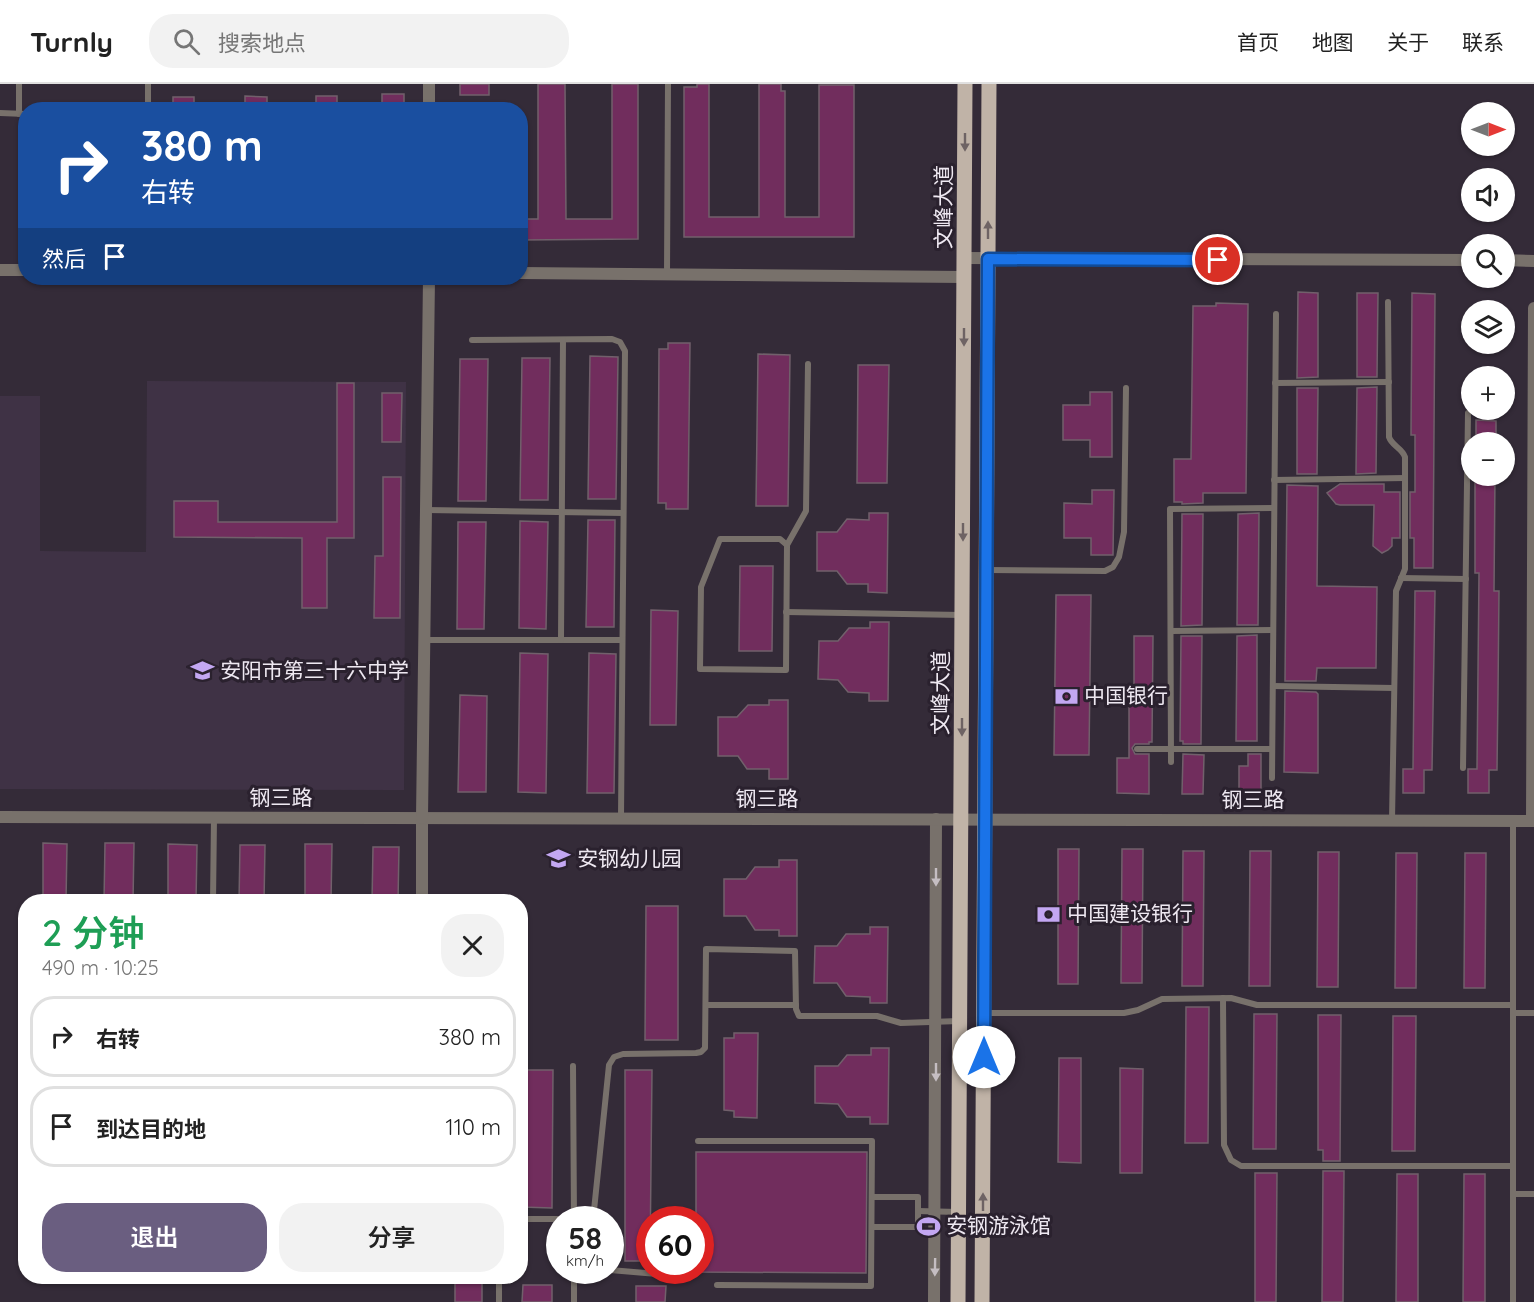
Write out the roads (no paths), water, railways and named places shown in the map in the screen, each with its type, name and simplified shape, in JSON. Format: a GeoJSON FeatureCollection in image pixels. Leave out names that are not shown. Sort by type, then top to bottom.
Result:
{"type":"FeatureCollection","features":[{"type":"Feature","properties":{"kind":"main road","name":"文峰大道"},"geometry":{"type":"LineString","coordinates":[[958,1302],[965,84]]}},
{"type":"Feature","properties":{"kind":"main road"},"geometry":{"type":"LineString","coordinates":[[982,1302],[989,84]]}},
{"type":"Feature","properties":{"kind":"street"},"geometry":{"type":"LineString","coordinates":[[429,84],[429,102]]}},
{"type":"Feature","properties":{"kind":"street"},"geometry":{"type":"LineString","coordinates":[[964,258],[1461,260]]}},
{"type":"Feature","properties":{"kind":"street"},"geometry":{"type":"LineString","coordinates":[[1515,260],[1534,261]]}},
{"type":"Feature","properties":{"kind":"street"},"geometry":{"type":"LineString","coordinates":[[0,270],[18,270]]}},
{"type":"Feature","properties":{"kind":"street"},"geometry":{"type":"LineString","coordinates":[[528,273],[964,277]]}},
{"type":"Feature","properties":{"kind":"street"},"geometry":{"type":"LineString","coordinates":[[422,894],[429,285]]}},
{"type":"Feature","properties":{"kind":"street"},"geometry":{"type":"LineString","coordinates":[[1533,821],[1534,308]]}},
{"type":"Feature","properties":{"kind":"street","name":"钢三路"},"geometry":{"type":"LineString","coordinates":[[0,817],[1533,821]]}},
{"type":"Feature","properties":{"kind":"street"},"geometry":{"type":"LineString","coordinates":[[934,1302],[936,819]]}},
{"type":"Feature","properties":{"kind":"lane"},"geometry":{"type":"LineString","coordinates":[[19,84],[21,102]]}},
{"type":"Feature","properties":{"kind":"lane"},"geometry":{"type":"LineString","coordinates":[[148,84],[148,102]]}},
{"type":"Feature","properties":{"kind":"lane"},"geometry":{"type":"LineString","coordinates":[[667,274],[668,84]]}},
{"type":"Feature","properties":{"kind":"lane"},"geometry":{"type":"LineString","coordinates":[[0,113],[18,114]]}},
{"type":"Feature","properties":{"kind":"lane"},"geometry":{"type":"LineString","coordinates":[[1388,302],[1389,437],[1391,442],[1403,451],[1405,457],[1405,569],[1396,591],[1392,820]]}},
{"type":"Feature","properties":{"kind":"lane"},"geometry":{"type":"LineString","coordinates":[[1272,778],[1276,314]]}},
{"type":"Feature","properties":{"kind":"lane"},"geometry":{"type":"LineString","coordinates":[[472,340],[612,339],[620,342],[625,351],[621,818]]}},
{"type":"Feature","properties":{"kind":"lane"},"geometry":{"type":"LineString","coordinates":[[561,640],[563,340]]}},
{"type":"Feature","properties":{"kind":"lane"},"geometry":{"type":"LineString","coordinates":[[787,545],[780,539],[720,539],[701,587],[700,669],[786,670],[787,545],[806,511],[808,364]]}},
{"type":"Feature","properties":{"kind":"lane"},"geometry":{"type":"LineString","coordinates":[[1275,382],[1389,382]]}},
{"type":"Feature","properties":{"kind":"lane"},"geometry":{"type":"LineString","coordinates":[[986,570],[1105,571],[1113,567],[1119,557],[1124,532],[1126,388]]}},
{"type":"Feature","properties":{"kind":"lane"},"geometry":{"type":"LineString","coordinates":[[1463,768],[1468,420]]}},
{"type":"Feature","properties":{"kind":"lane"},"geometry":{"type":"LineString","coordinates":[[1274,480],[1405,478]]}},
{"type":"Feature","properties":{"kind":"lane"},"geometry":{"type":"LineString","coordinates":[[1171,762],[1170,509],[1274,508]]}},
{"type":"Feature","properties":{"kind":"lane"},"geometry":{"type":"LineString","coordinates":[[426,510],[623,513]]}},
{"type":"Feature","properties":{"kind":"lane"},"geometry":{"type":"LineString","coordinates":[[1401,578],[1466,579]]}},
{"type":"Feature","properties":{"kind":"lane"},"geometry":{"type":"LineString","coordinates":[[786,612],[962,615]]}},
{"type":"Feature","properties":{"kind":"lane"},"geometry":{"type":"LineString","coordinates":[[1171,631],[1273,630]]}},
{"type":"Feature","properties":{"kind":"lane"},"geometry":{"type":"LineString","coordinates":[[424,640],[622,640]]}},
{"type":"Feature","properties":{"kind":"lane"},"geometry":{"type":"LineString","coordinates":[[1273,686],[1394,688]]}},
{"type":"Feature","properties":{"kind":"lane"},"geometry":{"type":"LineString","coordinates":[[1137,749],[1272,748]]}},
{"type":"Feature","properties":{"kind":"lane"},"geometry":{"type":"LineString","coordinates":[[213,894],[214,818]]}},
{"type":"Feature","properties":{"kind":"lane"},"geometry":{"type":"LineString","coordinates":[[1513,821],[1513,1302]]}},
{"type":"Feature","properties":{"kind":"lane"},"geometry":{"type":"LineString","coordinates":[[594,1206],[609,1065],[614,1057],[623,1054],[701,1052],[705,1048],[706,950],[795,951],[796,1005],[800,1016],[877,1016],[901,1023],[960,1021]]}},
{"type":"Feature","properties":{"kind":"lane"},"geometry":{"type":"LineString","coordinates":[[1223,998],[1224,1144],[1231,1160],[1241,1166],[1513,1166]]}},
{"type":"Feature","properties":{"kind":"lane"},"geometry":{"type":"LineString","coordinates":[[984,1012],[1124,1013],[1138,1010],[1162,999],[1223,998],[1257,1005],[1513,1005]]}},
{"type":"Feature","properties":{"kind":"lane"},"geometry":{"type":"LineString","coordinates":[[706,1005],[796,1005]]}},
{"type":"Feature","properties":{"kind":"lane"},"geometry":{"type":"LineString","coordinates":[[1513,1013],[1534,1013]]}},
{"type":"Feature","properties":{"kind":"lane"},"geometry":{"type":"LineString","coordinates":[[573,1066],[574,1206]]}},
{"type":"Feature","properties":{"kind":"lane"},"geometry":{"type":"LineString","coordinates":[[698,1141],[872,1141],[871,1286],[717,1285]]}},
{"type":"Feature","properties":{"kind":"lane"},"geometry":{"type":"LineString","coordinates":[[1513,1194],[1534,1194]]}},
{"type":"Feature","properties":{"kind":"lane"},"geometry":{"type":"LineString","coordinates":[[872,1197],[918,1197],[918,1227],[872,1227]]}},
{"type":"Feature","properties":{"kind":"lane"},"geometry":{"type":"LineString","coordinates":[[918,1211],[959,1212]]}},
{"type":"Feature","properties":{"kind":"lane"},"geometry":{"type":"LineString","coordinates":[[528,1219],[546,1219]]}},
{"type":"Feature","properties":{"kind":"lane"},"geometry":{"type":"LineString","coordinates":[[499,1284],[499,1302]]}},
{"type":"Feature","properties":{"kind":"lane"},"geometry":{"type":"LineString","coordinates":[[574,1284],[574,1302]]}},
{"type":"Feature","properties":{"kind":"place","name":"安阳市第三十六中学"},"geometry":{"type":"Point","coordinates":[202,671]}},
{"type":"Feature","properties":{"kind":"place","name":"中国银行"},"geometry":{"type":"Point","coordinates":[1066,696]}},
{"type":"Feature","properties":{"kind":"place","name":"安钢幼儿园"},"geometry":{"type":"Point","coordinates":[559,859]}},
{"type":"Feature","properties":{"kind":"place","name":"中国建设银行"},"geometry":{"type":"Point","coordinates":[1049,914]}},
{"type":"Feature","properties":{"kind":"place","name":"安钢游泳馆"},"geometry":{"type":"Point","coordinates":[928,1226]}}]}
